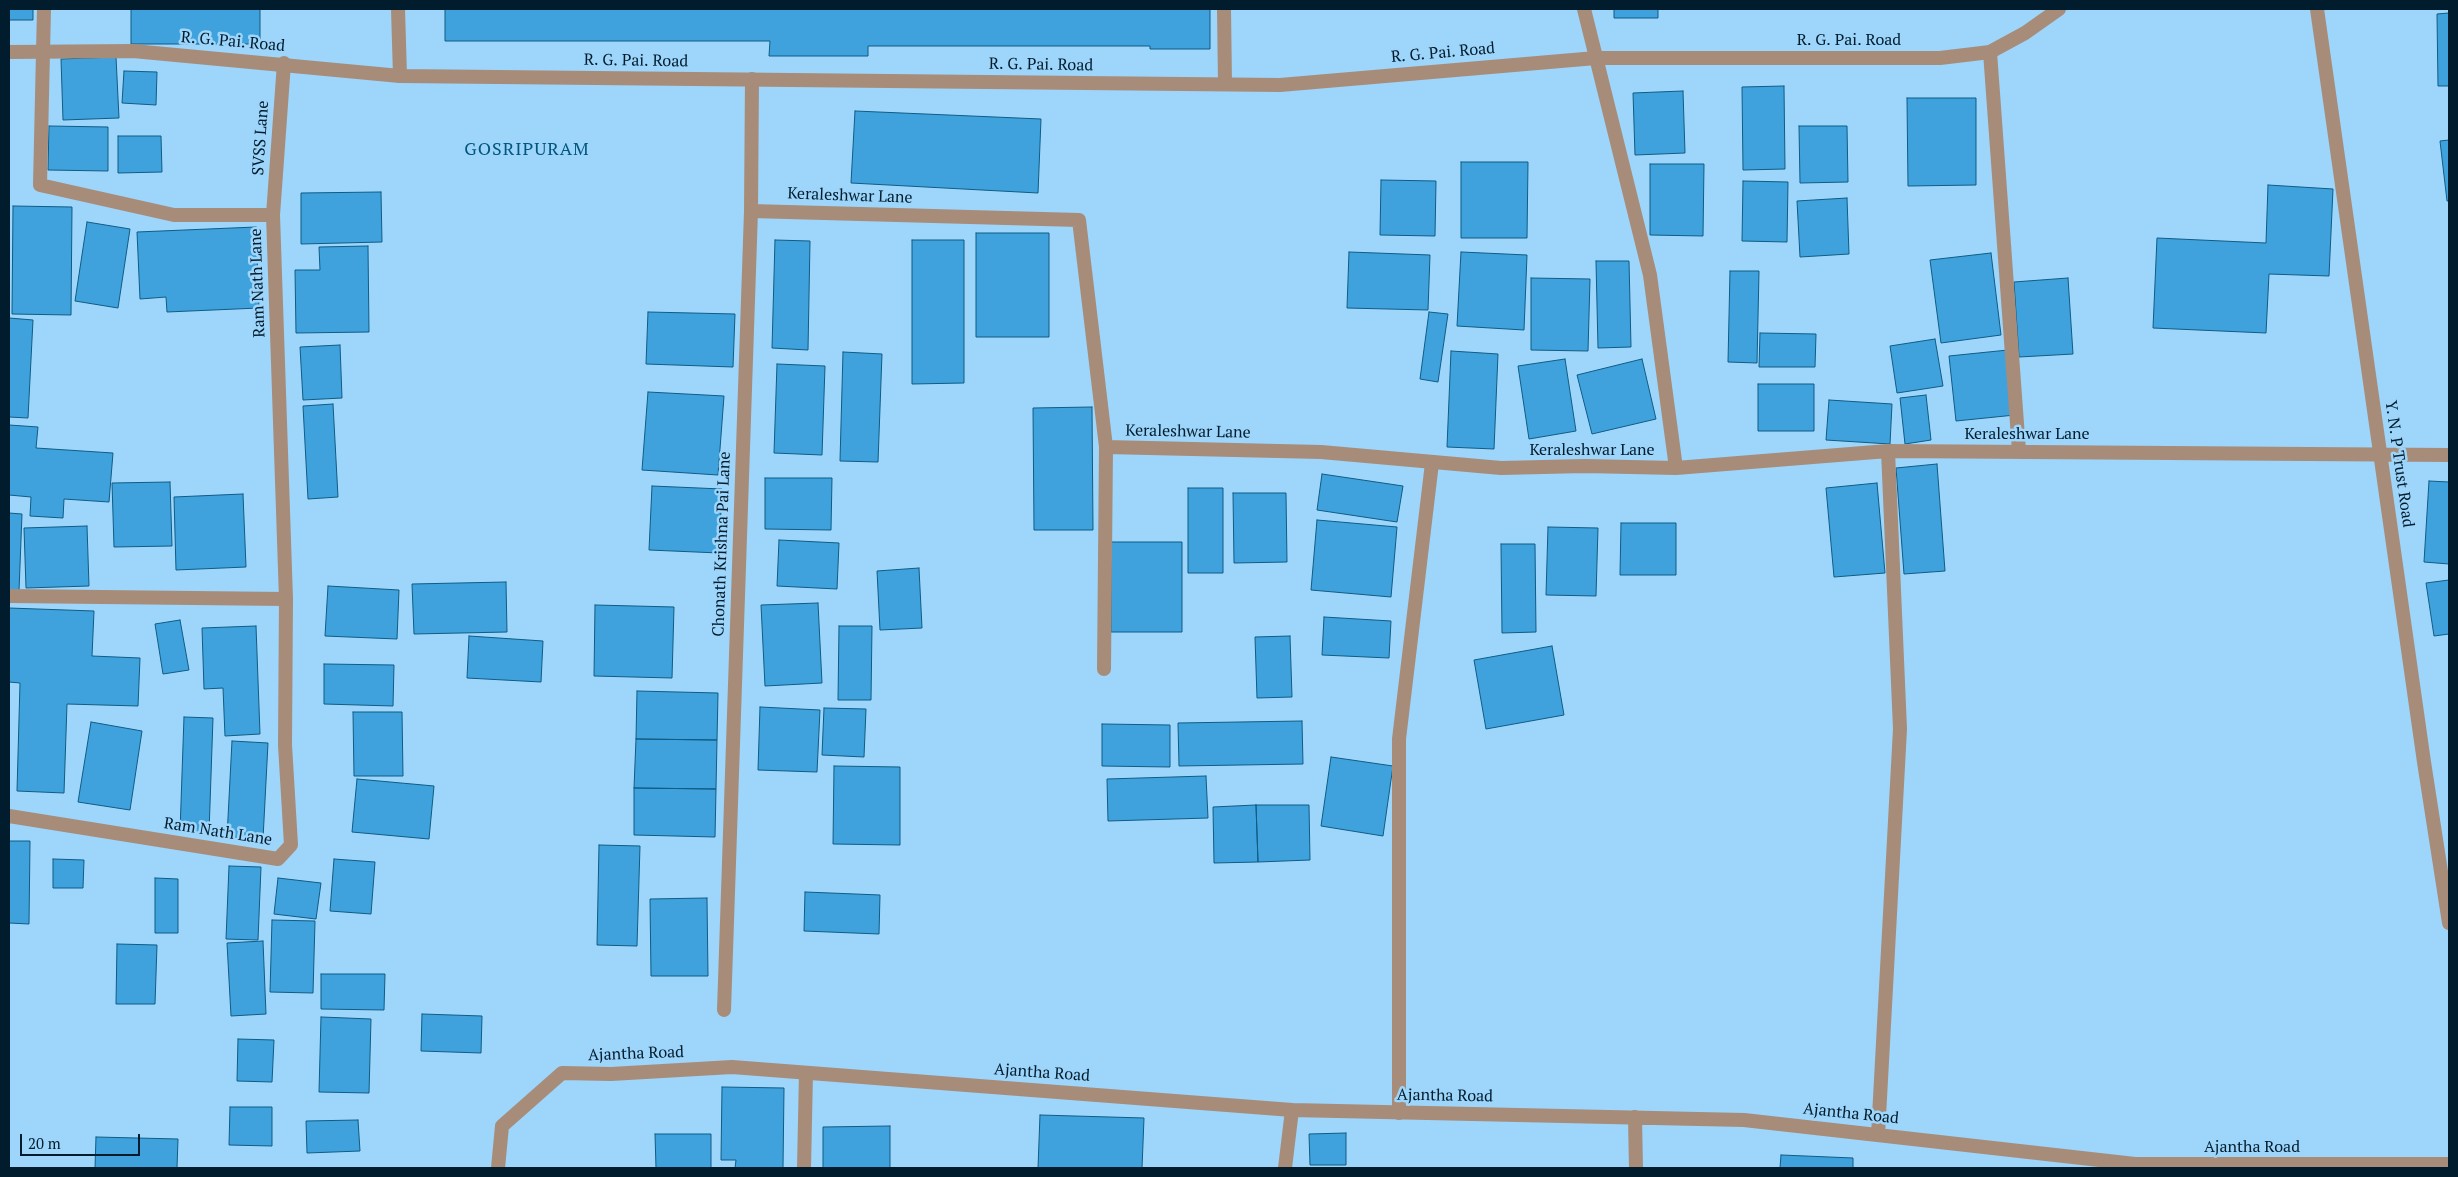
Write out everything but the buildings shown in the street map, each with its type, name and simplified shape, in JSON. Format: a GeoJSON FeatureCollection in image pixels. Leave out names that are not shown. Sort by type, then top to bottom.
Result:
{"type":"FeatureCollection","features":[{"type":"Feature","properties":{"kind":"street"},"geometry":{"type":"LineString","coordinates":[[43,52],[44,9]]}},
{"type":"Feature","properties":{"kind":"street"},"geometry":{"type":"LineString","coordinates":[[398,9],[400,76]]}},
{"type":"Feature","properties":{"kind":"street"},"geometry":{"type":"LineString","coordinates":[[1224,9],[1225,84]]}},
{"type":"Feature","properties":{"kind":"street","name":"Keraleshwar Lane"},"geometry":{"type":"LineString","coordinates":[[1584,9],[1650,275],[1676,468]]}},
{"type":"Feature","properties":{"kind":"street","name":"R. G. Pai. Road"},"geometry":{"type":"LineString","coordinates":[[9,52],[133,51],[400,76],[1280,85],[1596,58],[1940,58],[1990,52],[2025,33],[2059,9]]}},
{"type":"Feature","properties":{"kind":"street","name":"Y. N. P Trust Road"},"geometry":{"type":"LineString","coordinates":[[2317,9],[2449,923]]}},
{"type":"Feature","properties":{"kind":"street","name":"Ram Nath Lane"},"geometry":{"type":"LineString","coordinates":[[9,816],[278,859],[291,845],[286,745],[286,599],[273,215],[174,216],[40,185],[43,52]]}},
{"type":"Feature","properties":{"kind":"street"},"geometry":{"type":"LineString","coordinates":[[1990,52],[2019,451]]}},
{"type":"Feature","properties":{"kind":"street","name":"SVSS Lane"},"geometry":{"type":"LineString","coordinates":[[273,215],[284,64]]}},
{"type":"Feature","properties":{"kind":"street","name":"Chonath Krishna Pai Lane"},"geometry":{"type":"LineString","coordinates":[[724,1010],[751,211],[752,79]]}},
{"type":"Feature","properties":{"kind":"street","name":"Keraleshwar Lane"},"geometry":{"type":"LineString","coordinates":[[751,211],[1079,220],[1106,448],[1321,452],[1501,468],[1585,466],[1676,468],[1888,451],[2380,453],[2449,455]]}},
{"type":"Feature","properties":{"kind":"street"},"geometry":{"type":"LineString","coordinates":[[1104,669],[1106,448]]}},
{"type":"Feature","properties":{"kind":"street"},"geometry":{"type":"LineString","coordinates":[[1878,1135],[1900,729],[1888,451]]}},
{"type":"Feature","properties":{"kind":"street"},"geometry":{"type":"LineString","coordinates":[[1399,1112],[1399,739],[1432,463]]}},
{"type":"Feature","properties":{"kind":"street"},"geometry":{"type":"LineString","coordinates":[[9,596],[286,599]]}},
{"type":"Feature","properties":{"kind":"street","name":"Ajantha Road"},"geometry":{"type":"LineString","coordinates":[[498,1168],[502,1126],[562,1073],[611,1074],[732,1067],[1292,1110],[1744,1120],[1878,1135],[2073,1163],[2449,1164]]}},
{"type":"Feature","properties":{"kind":"street"},"geometry":{"type":"LineString","coordinates":[[804,1168],[806,1073]]}},
{"type":"Feature","properties":{"kind":"street"},"geometry":{"type":"LineString","coordinates":[[1286,1168],[1292,1110]]}},
{"type":"Feature","properties":{"kind":"street"},"geometry":{"type":"LineString","coordinates":[[1635,1117],[1636,1168]]}},
{"type":"Feature","properties":{"kind":"district","name":"GOSRIPURAM"},"geometry":{"type":"Point","coordinates":[527,150]}}]}
